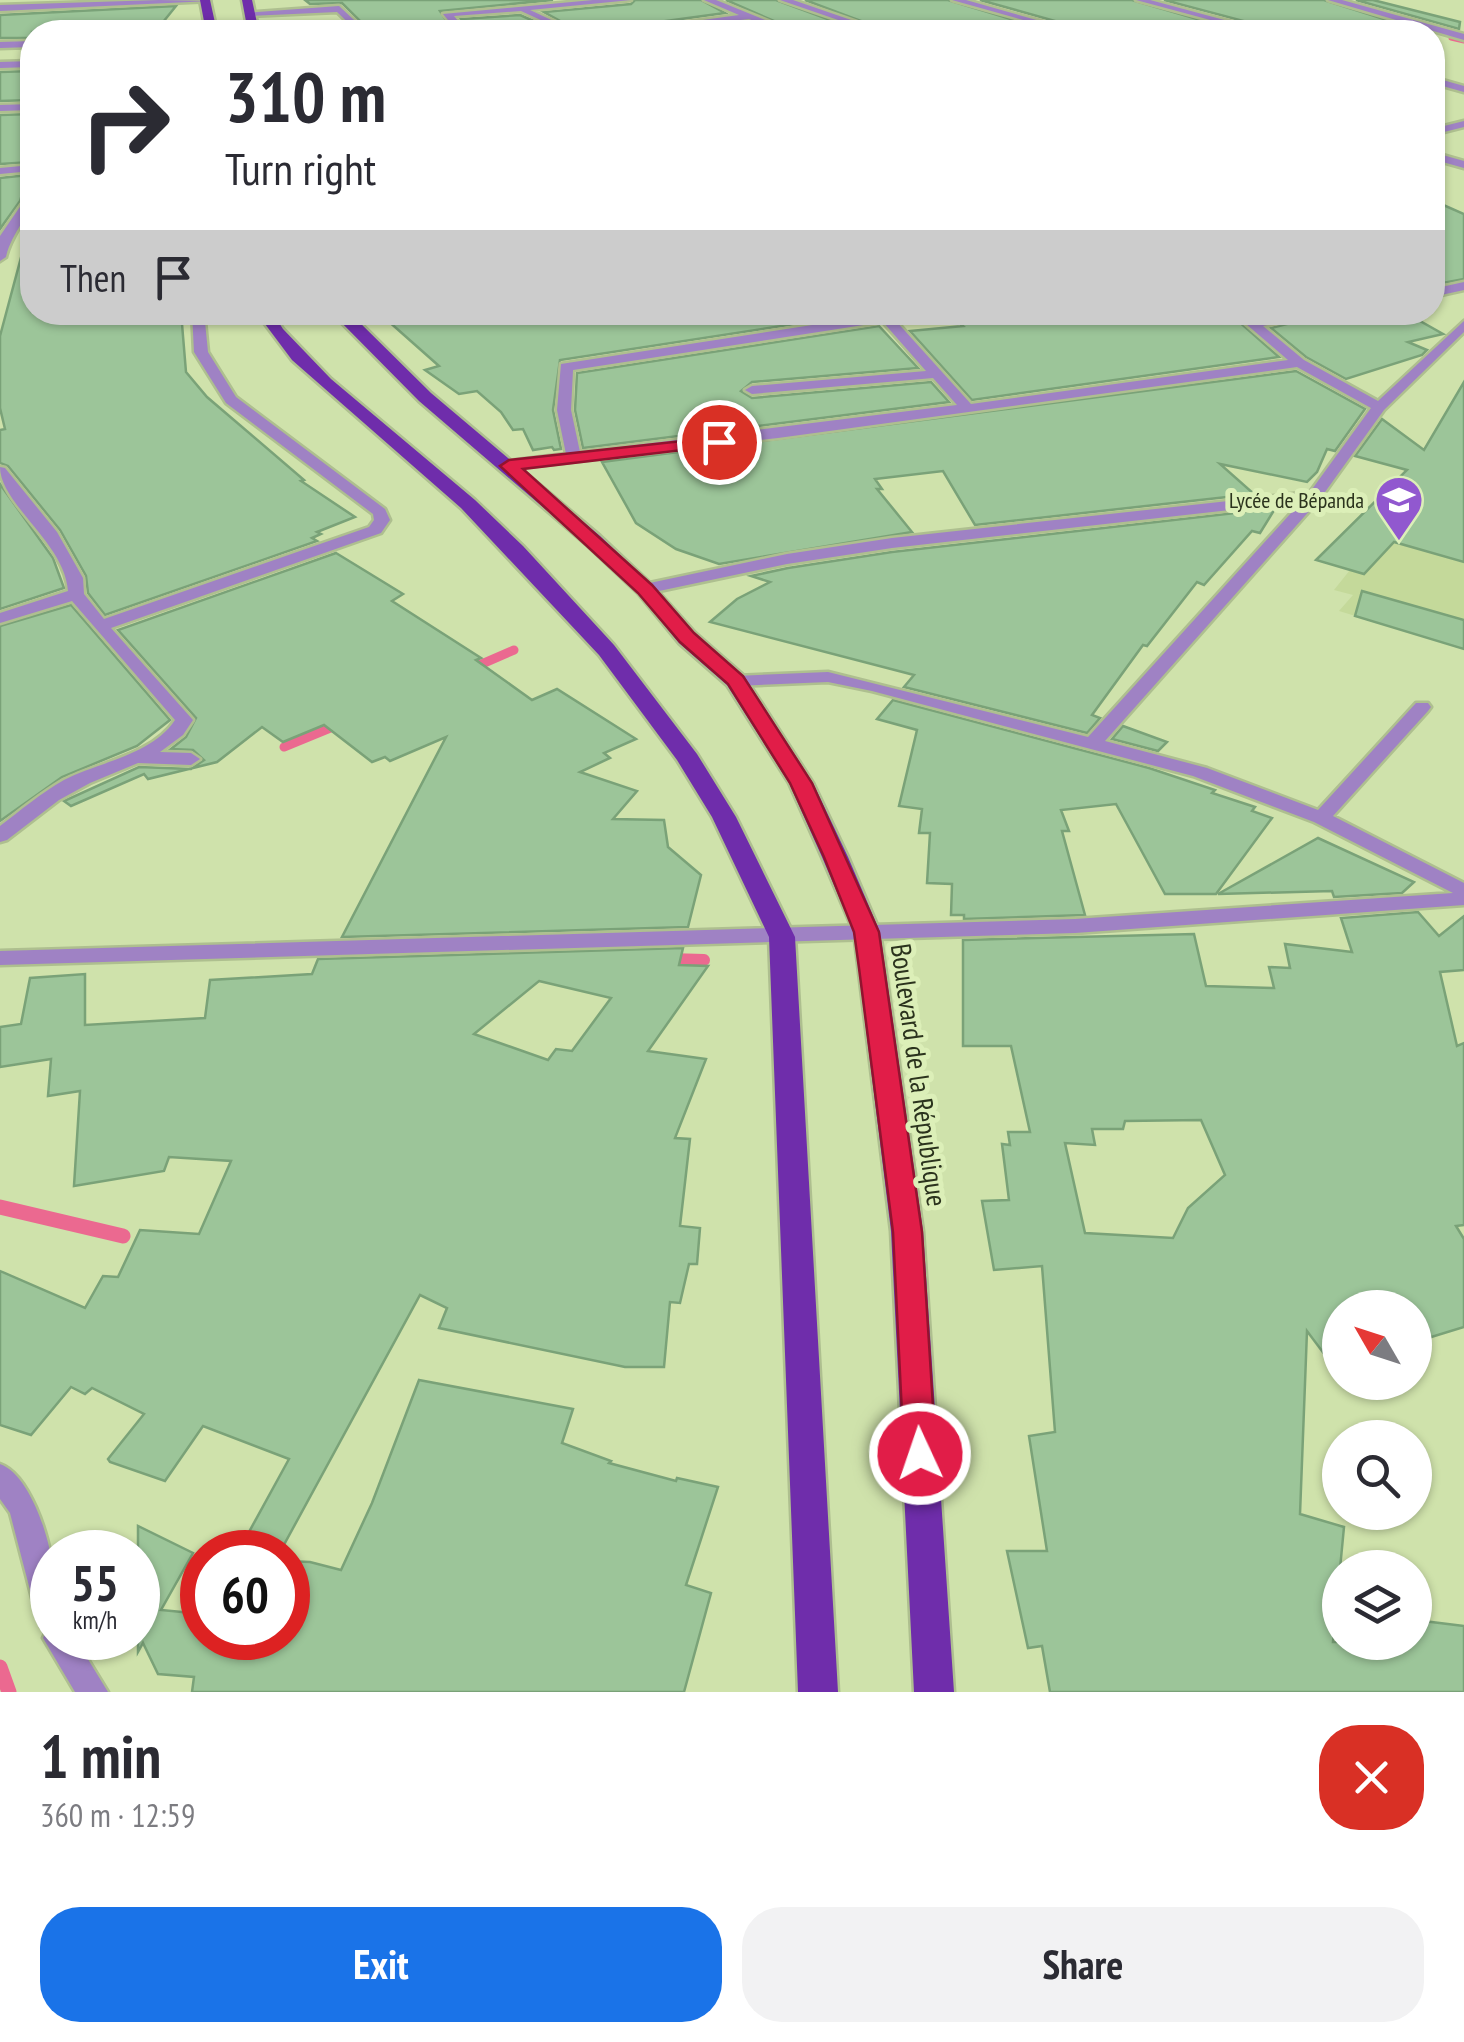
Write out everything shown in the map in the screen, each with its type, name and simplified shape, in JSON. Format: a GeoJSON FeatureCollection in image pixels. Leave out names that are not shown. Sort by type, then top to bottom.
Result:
{"type":"FeatureCollection","features":[{"type":"Feature","properties":{"kind":"main road"},"geometry":{"type":"LineString","coordinates":[[270,325],[324,379],[470,506],[610,652],[690,762],[756,870],[782,937],[818,1692]]}},
{"type":"Feature","properties":{"kind":"main road","name":"Boulevard de la République"},"geometry":{"type":"LineString","coordinates":[[352,325],[425,397],[509,466],[645,589],[687,638],[736,681],[801,783],[866,932],[908,1232],[934,1692]]}},
{"type":"Feature","properties":{"kind":"street"},"geometry":{"type":"LineString","coordinates":[[0,8],[206,0]]}},
{"type":"Feature","properties":{"kind":"street"},"geometry":{"type":"LineString","coordinates":[[452,20],[447,14],[628,0]]}},
{"type":"Feature","properties":{"kind":"street"},"geometry":{"type":"LineString","coordinates":[[708,0],[752,20]]}},
{"type":"Feature","properties":{"kind":"street"},"geometry":{"type":"LineString","coordinates":[[784,0],[845,20]]}},
{"type":"Feature","properties":{"kind":"street"},"geometry":{"type":"LineString","coordinates":[[956,0],[1030,20]]}},
{"type":"Feature","properties":{"kind":"street"},"geometry":{"type":"LineString","coordinates":[[1140,0],[1218,20]]}},
{"type":"Feature","properties":{"kind":"street"},"geometry":{"type":"LineString","coordinates":[[1332,0],[1403,20]]}},
{"type":"Feature","properties":{"kind":"street"},"geometry":{"type":"LineString","coordinates":[[248,6],[339,9],[350,20]]}},
{"type":"Feature","properties":{"kind":"street"},"geometry":{"type":"LineString","coordinates":[[524,10],[547,20]]}},
{"type":"Feature","properties":{"kind":"street"},"geometry":{"type":"LineString","coordinates":[[728,20],[746,18]]}},
{"type":"Feature","properties":{"kind":"street"},"geometry":{"type":"LineString","coordinates":[[0,257],[4,239],[20,216]]}},
{"type":"Feature","properties":{"kind":"street"},"geometry":{"type":"LineString","coordinates":[[100,626],[363,537],[382,520],[380,512],[231,400],[201,352],[199,325]]}},
{"type":"Feature","properties":{"kind":"street"},"geometry":{"type":"LineString","coordinates":[[574,458],[564,410],[562,383],[566,367],[822,325]]}},
{"type":"Feature","properties":{"kind":"street"},"geometry":{"type":"LineString","coordinates":[[892,325],[967,408]]}},
{"type":"Feature","properties":{"kind":"street"},"geometry":{"type":"LineString","coordinates":[[1255,325],[1299,363],[1380,407]]}},
{"type":"Feature","properties":{"kind":"street"},"geometry":{"type":"LineString","coordinates":[[1094,742],[1315,496],[1380,407],[1464,325]]}},
{"type":"Feature","properties":{"kind":"street"},"geometry":{"type":"LineString","coordinates":[[509,466],[1299,363]]}},
{"type":"Feature","properties":{"kind":"street"},"geometry":{"type":"LineString","coordinates":[[752,390],[934,374]]}},
{"type":"Feature","properties":{"kind":"street"},"geometry":{"type":"LineString","coordinates":[[0,471],[49,532],[75,578],[76,594],[184,720],[172,738],[68,786],[0,836]]}},
{"type":"Feature","properties":{"kind":"street"},"geometry":{"type":"LineString","coordinates":[[645,589],[892,542],[1315,496]]}},
{"type":"Feature","properties":{"kind":"street"},"geometry":{"type":"LineString","coordinates":[[0,618],[76,594]]}},
{"type":"Feature","properties":{"kind":"street"},"geometry":{"type":"LineString","coordinates":[[736,681],[787,676],[859,683],[1200,772],[1321,818],[1464,891]]}},
{"type":"Feature","properties":{"kind":"street"},"geometry":{"type":"LineString","coordinates":[[1321,818],[1422,708]]}},
{"type":"Feature","properties":{"kind":"street"},"geometry":{"type":"LineString","coordinates":[[132,757],[191,759]]}},
{"type":"Feature","properties":{"kind":"street"},"geometry":{"type":"LineString","coordinates":[[0,958],[1075,926],[1464,899]]}},
{"type":"Feature","properties":{"kind":"street"},"geometry":{"type":"LineString","coordinates":[[0,1476],[24,1510],[30,1533]]}},
{"type":"Feature","properties":{"kind":"street"},"geometry":{"type":"LineString","coordinates":[[72,1660],[92,1692]]}},
{"type":"Feature","properties":{"kind":"shaded area","name":"Lycée de Bépanda"},"geometry":{"type":"Polygon","coordinates":[[[1464,415],[1464,649],[1339,611],[1353,595],[1334,590],[1350,570],[1316,560],[1464,415]]]}},
{"type":"Feature","properties":{"kind":"building"},"geometry":{"type":"Polygon","coordinates":[[[305,0],[553,0],[440,11],[446,20],[359,20],[342,3],[310,4],[305,0]]]}},
{"type":"Feature","properties":{"kind":"building"},"geometry":{"type":"Polygon","coordinates":[[[635,0],[701,0],[725,13],[674,20],[558,20],[544,12],[631,4],[635,0]]]}},
{"type":"Feature","properties":{"kind":"building"},"geometry":{"type":"Polygon","coordinates":[[[726,0],[776,0],[830,20],[772,20],[726,0]]]}},
{"type":"Feature","properties":{"kind":"building"},"geometry":{"type":"Polygon","coordinates":[[[805,0],[948,0],[1014,20],[858,20],[805,0]]]}},
{"type":"Feature","properties":{"kind":"building"},"geometry":{"type":"Polygon","coordinates":[[[980,0],[1132,0],[1201,20],[1051,20],[980,0]]]}},
{"type":"Feature","properties":{"kind":"building"},"geometry":{"type":"Polygon","coordinates":[[[1164,0],[1324,0],[1387,20],[1240,20],[1164,0]]]}},
{"type":"Feature","properties":{"kind":"building"},"geometry":{"type":"Polygon","coordinates":[[[1356,0],[1373,0],[1460,22],[1459,29],[1445,25],[1445,20],[1427,20],[1356,0]]]}},
{"type":"Feature","properties":{"kind":"building"},"geometry":{"type":"Polygon","coordinates":[[[176,6],[165,20],[20,20],[20,38],[0,38],[0,15],[176,6]]]}},
{"type":"Feature","properties":{"kind":"building"},"geometry":{"type":"Polygon","coordinates":[[[520,15],[531,20],[462,20],[520,15]]]}},
{"type":"Feature","properties":{"kind":"building"},"geometry":{"type":"Polygon","coordinates":[[[20,71],[20,100],[0,101],[0,72],[20,71]]]}},
{"type":"Feature","properties":{"kind":"building"},"geometry":{"type":"Polygon","coordinates":[[[20,114],[20,163],[0,164],[0,115],[20,114]]]}},
{"type":"Feature","properties":{"kind":"building"},"geometry":{"type":"Polygon","coordinates":[[[20,176],[20,201],[0,229],[0,178],[20,176]]]}},
{"type":"Feature","properties":{"kind":"building"},"geometry":{"type":"Polygon","coordinates":[[[1445,206],[1464,214],[1464,279],[1445,283],[1445,206]]]}},
{"type":"Feature","properties":{"kind":"building"},"geometry":{"type":"Polygon","coordinates":[[[20,261],[20,325],[182,325],[186,372],[207,397],[304,480],[301,481],[355,517],[317,532],[321,534],[312,538],[317,541],[105,615],[88,593],[86,576],[60,530],[8,466],[0,463],[0,430],[5,429],[0,408],[0,336],[20,261]]]}},
{"type":"Feature","properties":{"kind":"building"},"geometry":{"type":"Polygon","coordinates":[[[393,325],[789,325],[560,360],[553,410],[561,449],[554,450],[533,450],[523,429],[513,430],[501,412],[477,391],[459,394],[425,370],[439,366],[393,325]]]}},
{"type":"Feature","properties":{"kind":"building"},"geometry":{"type":"Polygon","coordinates":[[[1243,325],[1279,357],[972,400],[910,331],[963,326],[1243,325]]]}},
{"type":"Feature","properties":{"kind":"building"},"geometry":{"type":"Polygon","coordinates":[[[1427,325],[1443,334],[1408,342],[1427,350],[1422,355],[1346,379],[1306,357],[1271,328],[1427,325]]]}},
{"type":"Feature","properties":{"kind":"building"},"geometry":{"type":"Polygon","coordinates":[[[879,326],[918,368],[752,382],[741,391],[752,398],[931,382],[949,402],[583,448],[575,410],[577,373],[879,326]]]}},
{"type":"Feature","properties":{"kind":"building"},"geometry":{"type":"Polygon","coordinates":[[[1296,371],[1365,409],[1335,451],[1327,449],[1317,472],[1307,482],[1220,464],[1254,494],[975,525],[943,471],[875,479],[882,489],[877,489],[912,532],[719,564],[676,549],[636,523],[602,462],[1296,371]]]}},
{"type":"Feature","properties":{"kind":"building"},"geometry":{"type":"Polygon","coordinates":[[[1464,382],[1464,562],[1394,542],[1364,574],[1316,560],[1407,470],[1355,456],[1382,419],[1424,450],[1464,382]]]}},
{"type":"Feature","properties":{"kind":"building"},"geometry":{"type":"Polygon","coordinates":[[[0,484],[53,558],[64,588],[0,609],[0,484]]]}},
{"type":"Feature","properties":{"kind":"building"},"geometry":{"type":"Polygon","coordinates":[[[1270,509],[1273,512],[1260,533],[1252,531],[1204,585],[1197,582],[1147,646],[1143,645],[1092,715],[1100,718],[1087,733],[904,687],[914,675],[710,622],[737,599],[770,582],[751,576],[788,568],[892,552],[1270,509]]]}},
{"type":"Feature","properties":{"kind":"building"},"geometry":{"type":"Polygon","coordinates":[[[336,553],[403,594],[392,601],[481,658],[476,660],[532,700],[557,689],[636,739],[604,753],[610,758],[580,772],[637,791],[613,819],[664,820],[668,847],[701,875],[688,927],[342,937],[446,737],[390,761],[385,757],[372,762],[324,725],[283,742],[262,727],[217,762],[192,768],[204,760],[193,750],[171,749],[186,737],[196,718],[118,630],[336,553]]]}},
{"type":"Feature","properties":{"kind":"building"},"geometry":{"type":"Polygon","coordinates":[[[1362,591],[1464,620],[1464,649],[1355,616],[1362,591]]]}},
{"type":"Feature","properties":{"kind":"building"},"geometry":{"type":"Polygon","coordinates":[[[71,605],[170,720],[137,746],[62,777],[0,821],[0,626],[71,605]]]}},
{"type":"Feature","properties":{"kind":"building"},"geometry":{"type":"Polygon","coordinates":[[[893,700],[1149,768],[1215,790],[1212,793],[1255,807],[1252,811],[1272,818],[1216,894],[1165,894],[1116,804],[1061,810],[1069,831],[1062,831],[1085,915],[964,919],[964,915],[951,915],[952,884],[927,883],[930,833],[919,833],[922,809],[899,806],[917,730],[877,719],[893,700]]]}},
{"type":"Feature","properties":{"kind":"building"},"geometry":{"type":"Polygon","coordinates":[[[1123,726],[1167,742],[1158,751],[1112,739],[1123,726]]]}},
{"type":"Feature","properties":{"kind":"building"},"geometry":{"type":"Polygon","coordinates":[[[139,767],[189,769],[148,779],[144,774],[71,806],[64,801],[139,767]]]}},
{"type":"Feature","properties":{"kind":"building"},"geometry":{"type":"Polygon","coordinates":[[[1318,838],[1414,882],[1402,893],[1334,897],[1332,891],[1218,894],[1318,838]]]}},
{"type":"Feature","properties":{"kind":"building"},"geometry":{"type":"Polygon","coordinates":[[[1418,912],[1439,936],[1464,916],[1464,970],[1440,972],[1457,1046],[1464,1043],[1464,1225],[1456,1226],[1464,1239],[1464,1327],[1432,1337],[1432,1290],[1322,1290],[1322,1351],[1307,1331],[1300,1514],[1322,1520],[1322,1530],[1344,1530],[1342,1550],[1322,1550],[1322,1660],[1432,1660],[1432,1622],[1464,1626],[1464,1692],[1050,1692],[1042,1646],[1028,1648],[1007,1551],[1047,1551],[1029,1436],[1055,1432],[1042,1266],[994,1270],[982,1201],[1009,1200],[1002,1144],[1010,1145],[1008,1132],[1030,1132],[1011,1046],[963,1046],[963,940],[1194,934],[1206,986],[1274,988],[1269,967],[1290,968],[1285,944],[1352,952],[1341,918],[1418,912]],[[1201,1120],[1125,1121],[1123,1129],[1092,1129],[1095,1145],[1065,1143],[1085,1233],[1173,1238],[1188,1208],[1225,1175],[1201,1120]]]}},
{"type":"Feature","properties":{"kind":"building"},"geometry":{"type":"Polygon","coordinates":[[[683,948],[679,965],[708,966],[648,1051],[706,1059],[675,1138],[690,1139],[680,1226],[700,1228],[697,1264],[689,1264],[680,1303],[670,1302],[664,1367],[625,1367],[439,1328],[447,1308],[420,1295],[292,1530],[250,1530],[289,1459],[203,1426],[165,1481],[110,1462],[108,1459],[144,1414],[92,1388],[85,1394],[71,1387],[31,1435],[0,1425],[0,1271],[85,1308],[103,1276],[118,1277],[140,1230],[199,1234],[231,1161],[169,1157],[164,1171],[74,1186],[80,1091],[48,1096],[51,1059],[0,1067],[0,1027],[21,1024],[30,978],[85,974],[85,1025],[205,1018],[210,980],[312,974],[318,959],[683,948]],[[539,981],[474,1034],[548,1060],[556,1049],[572,1051],[611,998],[539,981]]]}},
{"type":"Feature","properties":{"kind":"building"},"geometry":{"type":"Polygon","coordinates":[[[419,1380],[573,1409],[562,1443],[609,1463],[676,1481],[677,1478],[718,1487],[686,1585],[711,1593],[684,1692],[192,1692],[194,1677],[158,1674],[151,1660],[160,1660],[160,1537],[180,1547],[180,1576],[161,1610],[180,1612],[180,1660],[310,1660],[310,1562],[341,1570],[372,1503],[419,1380]]]}},
{"type":"Feature","properties":{"kind":"waterway"},"geometry":{"type":"LineString","coordinates":[[946,0],[1018,20]]}},
{"type":"Feature","properties":{"kind":"waterway"},"geometry":{"type":"LineString","coordinates":[[1127,0],[1204,20]]}},
{"type":"Feature","properties":{"kind":"waterway"},"geometry":{"type":"LineString","coordinates":[[1451,38],[1464,41]]}},
{"type":"Feature","properties":{"kind":"waterway"},"geometry":{"type":"LineString","coordinates":[[468,670],[514,650]]}},
{"type":"Feature","properties":{"kind":"waterway"},"geometry":{"type":"LineString","coordinates":[[284,747],[340,724]]}},
{"type":"Feature","properties":{"kind":"waterway"},"geometry":{"type":"LineString","coordinates":[[669,959],[704,960]]}},
{"type":"Feature","properties":{"kind":"waterway"},"geometry":{"type":"LineString","coordinates":[[0,1207],[123,1236]]}},
{"type":"Feature","properties":{"kind":"waterway"},"geometry":{"type":"LineString","coordinates":[[0,1667],[9,1692]]}},
{"type":"Feature","properties":{"kind":"place","name":"Lycée de Bépanda"},"geometry":{"type":"Point","coordinates":[1399,542]}},
{"type":"Feature","properties":{"kind":"route"},"geometry":{"type":"LineString","coordinates":[[719,442],[509,466],[645,589],[687,638],[736,681],[801,783],[835,857],[866,932],[872,968],[908,1232],[920,1454]]}}]}
